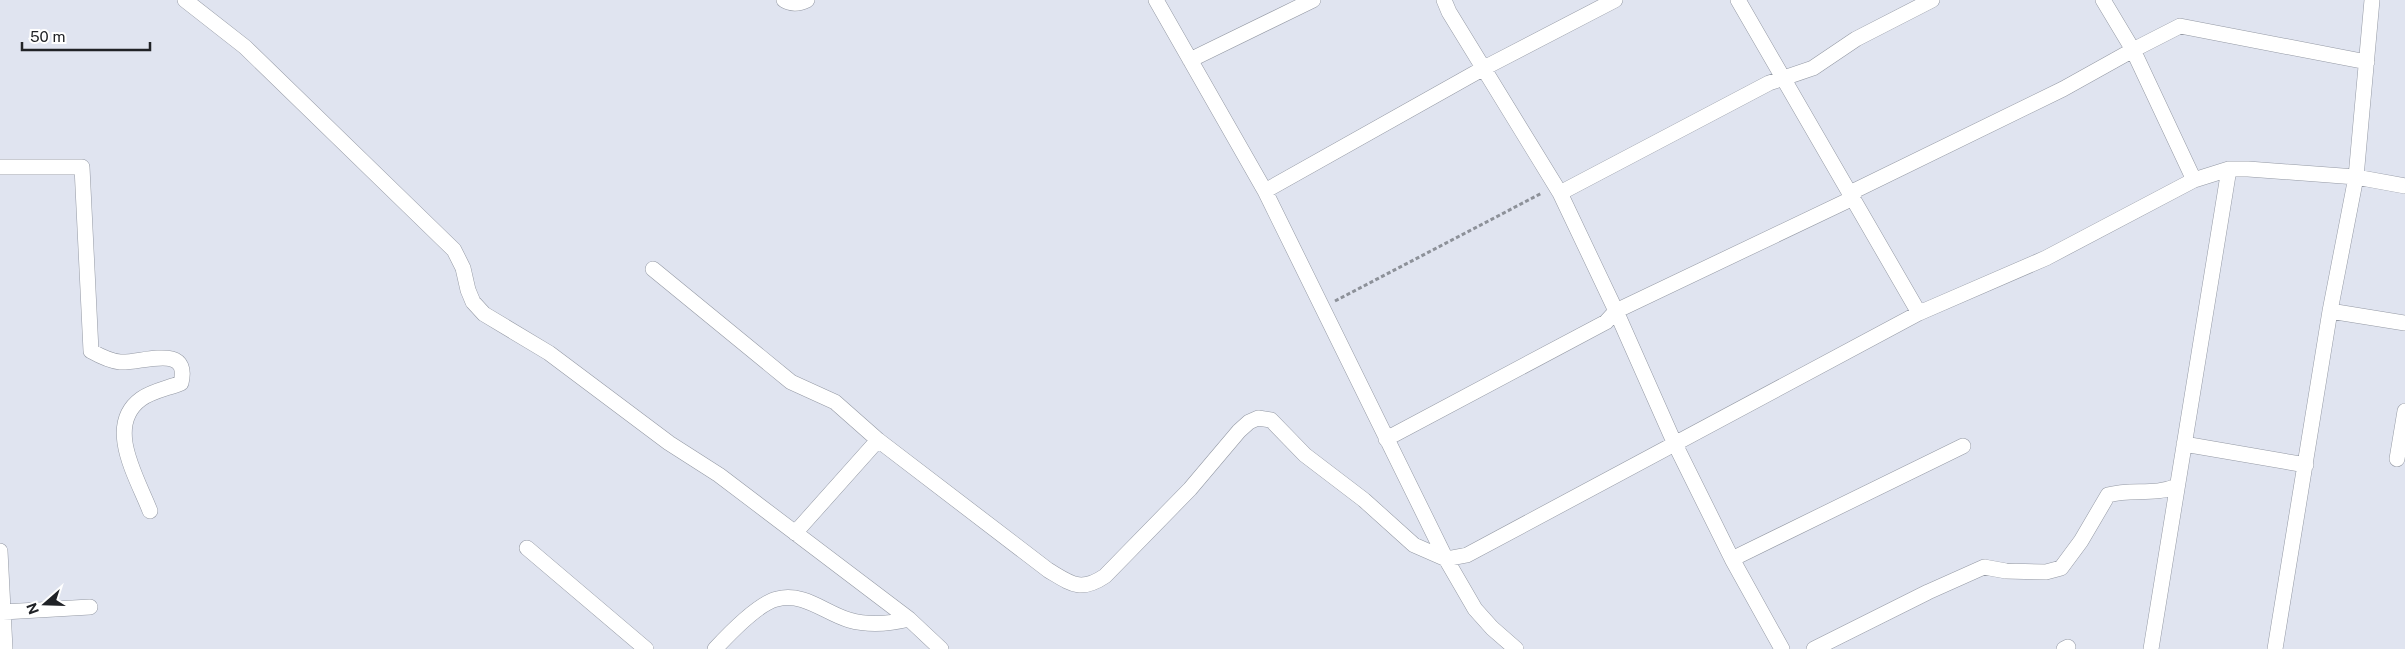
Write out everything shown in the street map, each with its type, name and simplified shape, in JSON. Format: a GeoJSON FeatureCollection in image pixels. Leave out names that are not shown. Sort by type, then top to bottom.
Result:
{"type":"FeatureCollection","features":[{"type":"Feature","properties":{"kind":"street"},"geometry":{"type":"LineString","coordinates":[[185,0],[245,47],[454,250],[463,268],[473,302],[484,314],[548,353],[669,443],[719,475],[909,619],[942,649]]}},
{"type":"Feature","properties":{"kind":"street"},"geometry":{"type":"LineString","coordinates":[[784,0],[789,3],[800,3],[807,0]]}},
{"type":"Feature","properties":{"kind":"street"},"geometry":{"type":"LineString","coordinates":[[1156,0],[1265,191],[1446,560],[1475,609],[1492,628],[1516,649]]}},
{"type":"Feature","properties":{"kind":"street"},"geometry":{"type":"LineString","coordinates":[[1190,60],[1313,0]]}},
{"type":"Feature","properties":{"kind":"street"},"geometry":{"type":"LineString","coordinates":[[1444,0],[1558,190],[1616,311],[1674,442],[1732,558],[1782,649]]}},
{"type":"Feature","properties":{"kind":"street"},"geometry":{"type":"LineString","coordinates":[[1265,191],[1484,68],[1615,0]]}},
{"type":"Feature","properties":{"kind":"street"},"geometry":{"type":"LineString","coordinates":[[1738,0],[1851,199],[1919,313]]}},
{"type":"Feature","properties":{"kind":"street"},"geometry":{"type":"LineString","coordinates":[[1558,190],[1783,77],[1813,68],[1856,39],[1932,0]]}},
{"type":"Feature","properties":{"kind":"street"},"geometry":{"type":"LineString","coordinates":[[2104,0],[2134,50],[2194,180]]}},
{"type":"Feature","properties":{"kind":"street"},"geometry":{"type":"LineString","coordinates":[[2275,649],[2330,311],[2356,177],[2372,0]]}},
{"type":"Feature","properties":{"kind":"street"},"geometry":{"type":"LineString","coordinates":[[1386,438],[1606,322],[1616,311],[1851,199],[1856,190],[2063,89],[2180,26],[2367,62]]}},
{"type":"Feature","properties":{"kind":"street"},"geometry":{"type":"LineString","coordinates":[[0,167],[82,167],[91,352],[122,362],[145,358],[176,360],[181,366],[183,375],[181,383],[141,399],[126,420],[124,436],[126,450],[150,510]]}},
{"type":"Feature","properties":{"kind":"street"},"geometry":{"type":"LineString","coordinates":[[2151,649],[2229,169]]}},
{"type":"Feature","properties":{"kind":"street"},"geometry":{"type":"LineString","coordinates":[[653,269],[791,382],[835,402],[878,440],[1048,570],[1074,586],[1094,584],[1104,576],[1190,489],[1239,431],[1249,422],[1258,418],[1271,420],[1305,455],[1364,500],[1414,545],[1446,560],[1467,555],[1674,442],[1919,313],[2046,258],[2194,180],[2229,169],[2356,177],[2405,186]]}},
{"type":"Feature","properties":{"kind":"street"},"geometry":{"type":"LineString","coordinates":[[2330,311],[2405,322]]}},
{"type":"Feature","properties":{"kind":"street"},"geometry":{"type":"LineString","coordinates":[[2397,459],[2405,411]]}},
{"type":"Feature","properties":{"kind":"street"},"geometry":{"type":"LineString","coordinates":[[794,533],[878,440]]}},
{"type":"Feature","properties":{"kind":"street"},"geometry":{"type":"LineString","coordinates":[[2184,444],[2306,465]]}},
{"type":"Feature","properties":{"kind":"street"},"geometry":{"type":"LineString","coordinates":[[1732,558],[1963,446]]}},
{"type":"Feature","properties":{"kind":"street"},"geometry":{"type":"LineString","coordinates":[[1814,649],[1928,592],[1984,567],[2006,571],[2046,572],[2060,568],[2081,541],[2099,507],[2108,495],[2122,491],[2164,492],[2177,486]]}},
{"type":"Feature","properties":{"kind":"street"},"geometry":{"type":"LineString","coordinates":[[526,548],[646,649]]}},
{"type":"Feature","properties":{"kind":"street"},"geometry":{"type":"LineString","coordinates":[[0,551],[5,649]]}},
{"type":"Feature","properties":{"kind":"street"},"geometry":{"type":"LineString","coordinates":[[716,649],[730,633],[750,616],[777,599],[799,598],[848,620],[868,624],[886,624],[909,619]]}},
{"type":"Feature","properties":{"kind":"street"},"geometry":{"type":"LineString","coordinates":[[3,612],[90,607]]}},
{"type":"Feature","properties":{"kind":"path"},"geometry":{"type":"LineString","coordinates":[[1322,307],[1558,190]]}}]}
